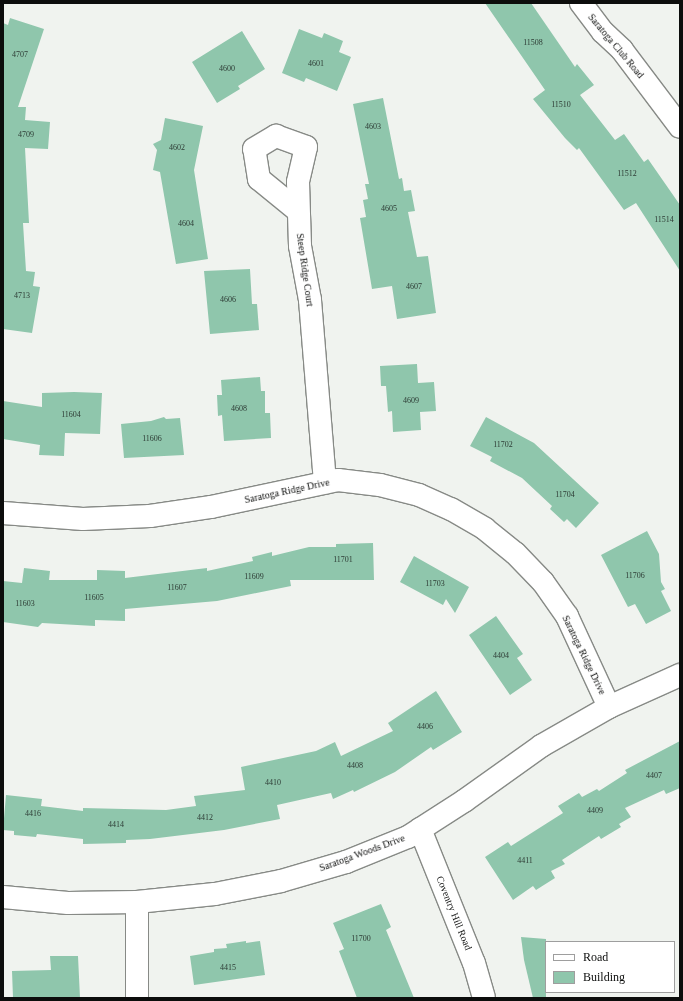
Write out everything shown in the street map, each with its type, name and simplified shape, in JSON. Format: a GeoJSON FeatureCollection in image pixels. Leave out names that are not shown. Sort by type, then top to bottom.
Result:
{"type":"FeatureCollection","features":[{"type":"Feature","properties":{"kind":"street","name":"Saratoga Club Road"},"geometry":{"type":"LineString","coordinates":[[581,3],[603,32],[622,50],[680,127]]}},
{"type":"Feature","properties":{"kind":"street","name":"Steep Ridge Court"},"geometry":{"type":"LineString","coordinates":[[297,210],[259,179],[254,149],[276,136],[306,147],[298,182],[300,246],[310,300],[325,482]]}},
{"type":"Feature","properties":{"kind":"street","name":"Saratoga Ridge Drive"},"geometry":{"type":"LineString","coordinates":[[3,513],[83,518],[150,516],[211,507],[338,480],[380,485],[419,495],[452,509],[485,529],[509,548],[543,582],[567,616],[610,707]]}},
{"type":"Feature","properties":{"kind":"street","name":"Saratoga Woods Drive"},"geometry":{"type":"LineString","coordinates":[[3,897],[68,903],[137,902],[215,894],[281,880],[346,862],[408,837],[464,801],[541,746],[610,707],[680,675]]}},
{"type":"Feature","properties":{"kind":"street","name":"Coventry Hill Road"},"geometry":{"type":"LineString","coordinates":[[420,829],[474,962],[484,998]]}},
{"type":"Feature","properties":{"kind":"street"},"geometry":{"type":"LineString","coordinates":[[137,902],[137,998]]}},
{"type":"Feature","properties":{"kind":"building"},"geometry":{"type":"Polygon","coordinates":[[[485,3],[531,3],[575,67],[577,64],[594,85],[580,95],[615,140],[624,134],[644,162],[648,159],[680,205],[680,271],[636,203],[624,210],[579,148],[577,150],[565,138],[533,99],[545,90],[485,3]]]}},
{"type":"Feature","properties":{"kind":"building"},"geometry":{"type":"Polygon","coordinates":[[[10,18],[44,29],[18,107],[26,107],[25,120],[50,122],[48,149],[25,148],[29,223],[23,223],[26,271],[35,272],[33,286],[40,287],[32,333],[3,329],[3,23],[8,25],[10,18]]]}},
{"type":"Feature","properties":{"kind":"building"},"geometry":{"type":"Polygon","coordinates":[[[299,29],[322,38],[324,33],[343,41],[339,52],[351,57],[337,91],[306,78],[304,82],[282,73],[299,29]]]}},
{"type":"Feature","properties":{"kind":"building"},"geometry":{"type":"Polygon","coordinates":[[[242,31],[265,69],[238,86],[240,89],[217,103],[192,62],[242,31]]]}},
{"type":"Feature","properties":{"kind":"building"},"geometry":{"type":"Polygon","coordinates":[[[383,98],[399,179],[402,178],[404,191],[411,190],[415,211],[408,212],[417,257],[428,256],[436,313],[397,319],[392,286],[372,289],[360,218],[366,217],[363,200],[368,199],[365,184],[369,184],[353,104],[383,98]]]}},
{"type":"Feature","properties":{"kind":"building"},"geometry":{"type":"Polygon","coordinates":[[[165,118],[203,126],[194,170],[208,259],[176,264],[160,172],[153,170],[157,150],[153,144],[161,140],[165,118]]]}},
{"type":"Feature","properties":{"kind":"building"},"geometry":{"type":"Polygon","coordinates":[[[250,269],[252,304],[257,304],[259,330],[210,334],[204,271],[250,269]]]}},
{"type":"Feature","properties":{"kind":"building"},"geometry":{"type":"Polygon","coordinates":[[[417,364],[418,383],[434,382],[436,411],[420,412],[421,430],[393,432],[392,411],[388,412],[386,386],[381,386],[380,366],[417,364]]]}},
{"type":"Feature","properties":{"kind":"building"},"geometry":{"type":"Polygon","coordinates":[[[260,377],[261,391],[265,391],[265,413],[270,413],[271,438],[224,441],[222,415],[218,416],[217,395],[222,395],[221,380],[260,377]]]}},
{"type":"Feature","properties":{"kind":"building"},"geometry":{"type":"Polygon","coordinates":[[[42,393],[102,393],[100,434],[65,433],[64,456],[39,455],[40,445],[3,439],[3,401],[42,407],[42,393]]]}},
{"type":"Feature","properties":{"kind":"building"},"geometry":{"type":"Polygon","coordinates":[[[164,417],[166,419],[180,418],[184,455],[124,458],[121,424],[151,421],[164,417]]]}},
{"type":"Feature","properties":{"kind":"building"},"geometry":{"type":"Polygon","coordinates":[[[486,417],[534,443],[599,503],[576,528],[567,519],[564,522],[550,509],[552,506],[522,478],[490,461],[492,457],[470,446],[486,417]]]}},
{"type":"Feature","properties":{"kind":"building"},"geometry":{"type":"Polygon","coordinates":[[[647,531],[659,554],[661,582],[665,589],[661,591],[671,611],[646,624],[635,604],[628,607],[601,555],[647,531]]]}},
{"type":"Feature","properties":{"kind":"building"},"geometry":{"type":"Polygon","coordinates":[[[373,543],[374,580],[290,580],[291,586],[217,601],[125,609],[125,621],[95,620],[95,626],[42,623],[38,627],[3,622],[3,581],[22,583],[24,568],[50,571],[49,580],[97,580],[97,570],[125,571],[125,578],[207,568],[207,571],[253,561],[252,557],[272,552],[272,556],[309,547],[336,547],[336,544],[373,543]]]}},
{"type":"Feature","properties":{"kind":"building"},"geometry":{"type":"Polygon","coordinates":[[[414,556],[469,587],[455,613],[446,599],[443,605],[400,582],[414,556]]]}},
{"type":"Feature","properties":{"kind":"building"},"geometry":{"type":"Polygon","coordinates":[[[496,616],[523,654],[517,658],[532,680],[510,695],[469,635],[496,616]]]}},
{"type":"Feature","properties":{"kind":"building"},"geometry":{"type":"Polygon","coordinates":[[[436,691],[462,732],[433,750],[431,747],[395,772],[354,792],[353,790],[333,799],[331,793],[277,805],[280,819],[224,830],[150,839],[126,840],[126,843],[83,844],[83,839],[37,834],[36,837],[14,835],[14,831],[3,830],[6,795],[42,799],[41,806],[83,811],[83,808],[166,810],[196,806],[194,796],[245,790],[241,767],[316,751],[335,742],[341,756],[393,731],[388,723],[436,691]]]}},
{"type":"Feature","properties":{"kind":"building"},"geometry":{"type":"Polygon","coordinates":[[[680,741],[680,788],[666,794],[664,790],[625,808],[631,817],[619,824],[621,827],[601,839],[599,836],[562,860],[565,864],[551,871],[555,878],[536,890],[533,886],[513,900],[485,857],[508,842],[511,846],[563,813],[558,806],[579,793],[582,797],[597,789],[599,791],[627,773],[625,770],[680,741]]]}},
{"type":"Feature","properties":{"kind":"building"},"geometry":{"type":"Polygon","coordinates":[[[381,904],[391,927],[386,930],[414,998],[357,998],[339,951],[344,949],[333,923],[381,904]]]}},
{"type":"Feature","properties":{"kind":"building"},"geometry":{"type":"Polygon","coordinates":[[[521,937],[546,939],[546,998],[533,998],[524,960],[521,937]]]}},
{"type":"Feature","properties":{"kind":"building"},"geometry":{"type":"Polygon","coordinates":[[[246,941],[246,943],[260,941],[265,975],[194,985],[190,956],[214,952],[214,949],[227,948],[226,944],[246,941]]]}},
{"type":"Feature","properties":{"kind":"building"},"geometry":{"type":"Polygon","coordinates":[[[50,956],[78,956],[80,998],[13,998],[12,971],[51,970],[50,956]]]}}]}
